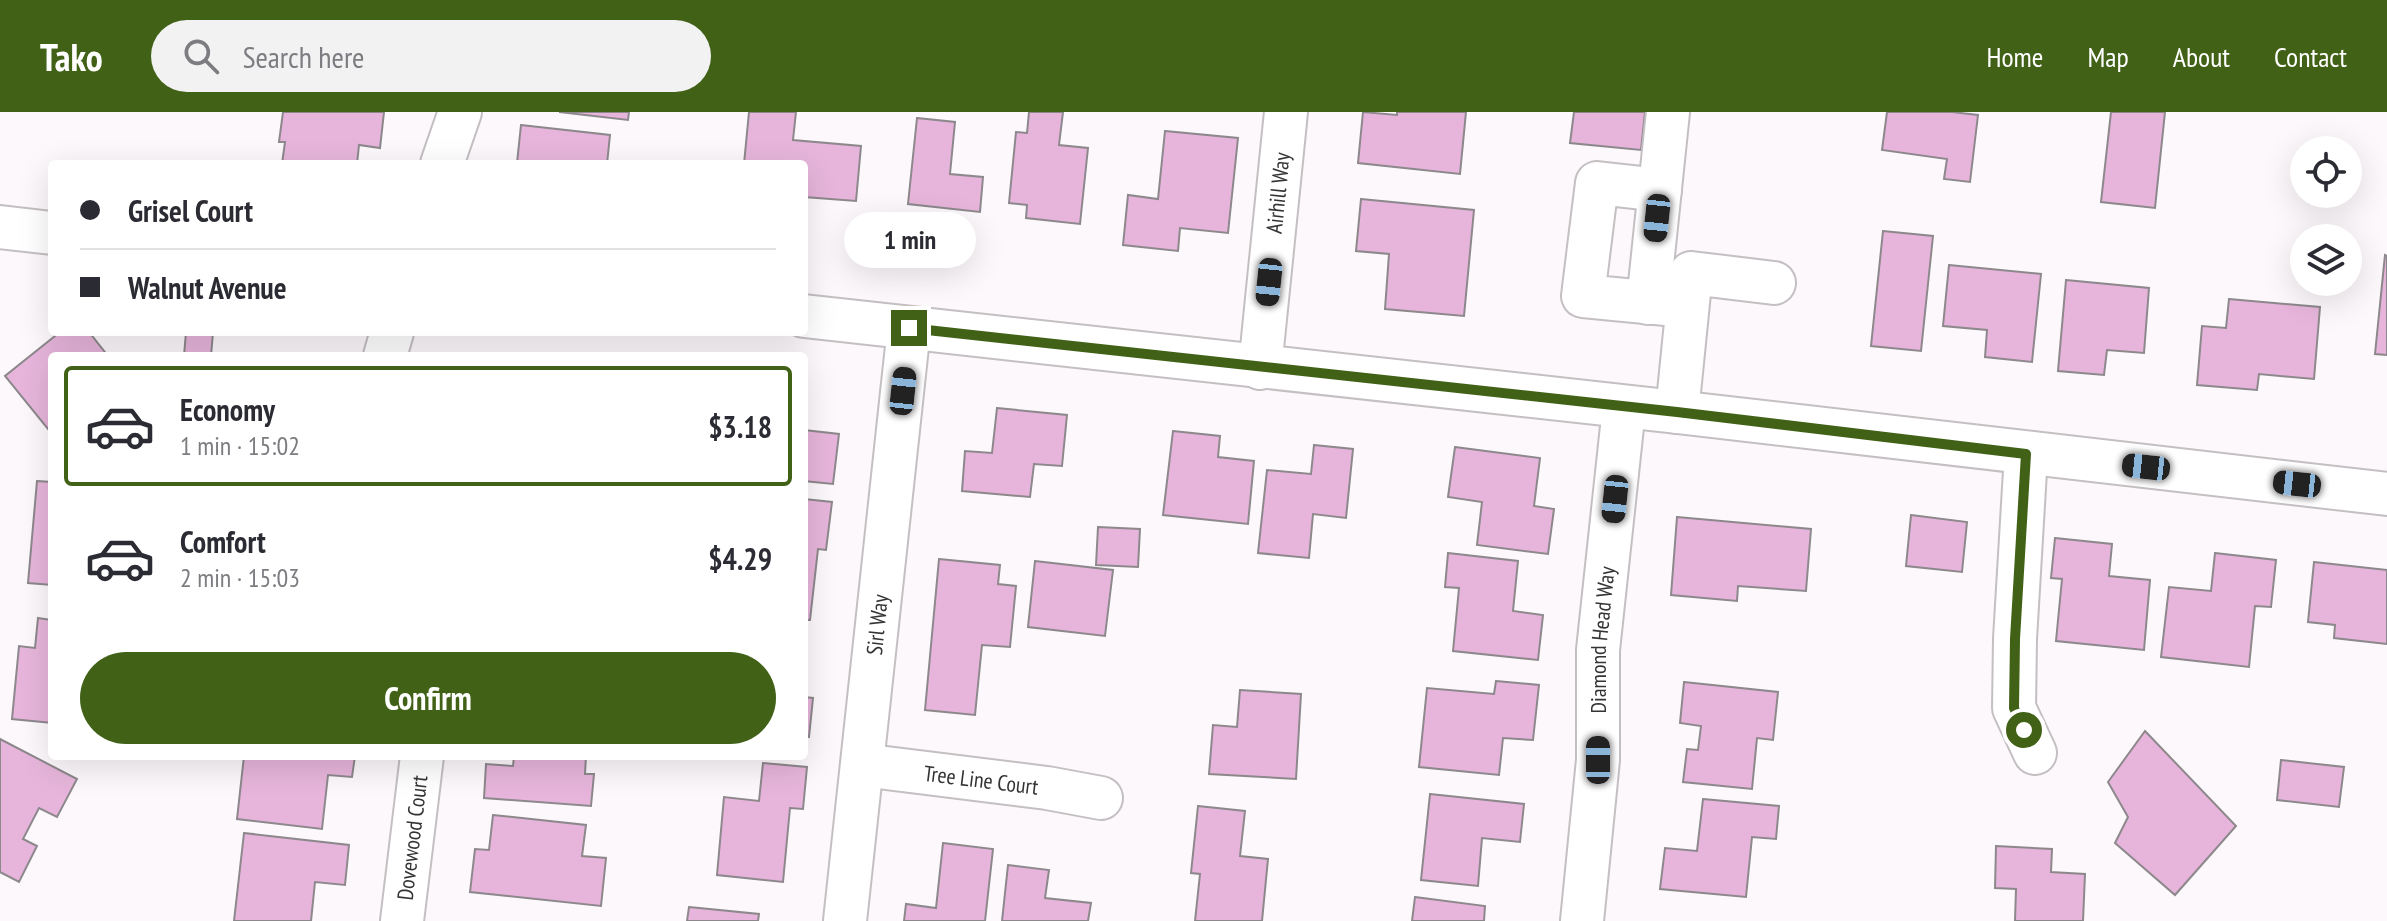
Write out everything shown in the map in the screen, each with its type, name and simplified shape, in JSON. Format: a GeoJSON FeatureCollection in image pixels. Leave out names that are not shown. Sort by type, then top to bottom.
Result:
{"type":"FeatureCollection","features":[{"type":"Feature","properties":{"kind":"street"},"geometry":{"type":"LineString","coordinates":[[443,160],[460,112]]}},
{"type":"Feature","properties":{"kind":"street","name":"Airhill Way"},"geometry":{"type":"LineString","coordinates":[[1260,368],[1286,112]]}},
{"type":"Feature","properties":{"kind":"street"},"geometry":{"type":"LineString","coordinates":[[1668,112],[1660,190],[1677,412]]}},
{"type":"Feature","properties":{"kind":"street"},"geometry":{"type":"LineString","coordinates":[[1660,190],[1597,183],[1583,296],[1668,304]]}},
{"type":"Feature","properties":{"kind":"street"},"geometry":{"type":"LineString","coordinates":[[0,227],[48,233]]}},
{"type":"Feature","properties":{"kind":"street"},"geometry":{"type":"LineString","coordinates":[[1668,304],[1691,273],[1774,283]]}},
{"type":"Feature","properties":{"kind":"street"},"geometry":{"type":"LineString","coordinates":[[808,316],[2387,494]]}},
{"type":"Feature","properties":{"kind":"street","name":"Sirl Way"},"geometry":{"type":"LineString","coordinates":[[845,921],[909,328]]}},
{"type":"Feature","properties":{"kind":"street","name":"Diamond Head Way"},"geometry":{"type":"LineString","coordinates":[[1582,921],[1598,760],[1598,650],[1624,408]]}},
{"type":"Feature","properties":{"kind":"street"},"geometry":{"type":"LineString","coordinates":[[2026,454],[2014,708],[2035,753]]}},
{"type":"Feature","properties":{"kind":"street","name":"Dovewood Court"},"geometry":{"type":"LineString","coordinates":[[402,921],[422,760]]}},
{"type":"Feature","properties":{"kind":"street","name":"Tree Line Court"},"geometry":{"type":"LineString","coordinates":[[862,765],[1047,788],[1101,798]]}},
{"type":"Feature","properties":{"kind":"building"},"geometry":{"type":"Polygon","coordinates":[[[283,112],[384,112],[380,148],[359,145],[357,160],[283,160],[285,142],[279,142],[283,112]]]}},
{"type":"Feature","properties":{"kind":"building"},"geometry":{"type":"Polygon","coordinates":[[[559,112],[629,112],[628,120],[559,112]]]}},
{"type":"Feature","properties":{"kind":"building"},"geometry":{"type":"Polygon","coordinates":[[[749,112],[796,112],[793,140],[861,146],[856,201],[808,197],[808,160],[744,160],[749,112]]]}},
{"type":"Feature","properties":{"kind":"building"},"geometry":{"type":"Polygon","coordinates":[[[1029,112],[1063,112],[1059,145],[1088,148],[1080,224],[1026,218],[1027,205],[1009,203],[1016,132],[1027,133],[1029,112]]]}},
{"type":"Feature","properties":{"kind":"building"},"geometry":{"type":"Polygon","coordinates":[[[1363,112],[1397,115],[1397,112],[1466,112],[1460,174],[1358,163],[1363,112]]]}},
{"type":"Feature","properties":{"kind":"building"},"geometry":{"type":"Polygon","coordinates":[[[1574,112],[1645,112],[1641,150],[1570,143],[1574,112]]]}},
{"type":"Feature","properties":{"kind":"building"},"geometry":{"type":"Polygon","coordinates":[[[1887,112],[1978,115],[1970,182],[1944,179],[1947,159],[1882,150],[1887,112]]]}},
{"type":"Feature","properties":{"kind":"building"},"geometry":{"type":"Polygon","coordinates":[[[2111,112],[2165,112],[2155,208],[2101,202],[2111,112]]]}},
{"type":"Feature","properties":{"kind":"building"},"geometry":{"type":"Polygon","coordinates":[[[917,118],[955,122],[950,174],[983,177],[980,212],[908,204],[917,118]]]}},
{"type":"Feature","properties":{"kind":"building"},"geometry":{"type":"Polygon","coordinates":[[[521,125],[610,135],[607,160],[517,160],[521,125]]]}},
{"type":"Feature","properties":{"kind":"building"},"geometry":{"type":"Polygon","coordinates":[[[1165,131],[1238,138],[1228,233],[1180,228],[1178,251],[1123,245],[1128,195],[1158,199],[1165,131]]]}},
{"type":"Feature","properties":{"kind":"building"},"geometry":{"type":"Polygon","coordinates":[[[1361,199],[1474,210],[1464,316],[1385,309],[1389,254],[1356,251],[1361,199]]]}},
{"type":"Feature","properties":{"kind":"building"},"geometry":{"type":"Polygon","coordinates":[[[1883,231],[1933,236],[1921,351],[1871,346],[1883,231]]]}},
{"type":"Feature","properties":{"kind":"building"},"geometry":{"type":"Polygon","coordinates":[[[2387,256],[2387,355],[2375,354],[2387,256]]]}},
{"type":"Feature","properties":{"kind":"building"},"geometry":{"type":"Polygon","coordinates":[[[1949,265],[2041,274],[2032,362],[1985,357],[1987,330],[1943,326],[1949,265]]]}},
{"type":"Feature","properties":{"kind":"building"},"geometry":{"type":"Polygon","coordinates":[[[2066,280],[2149,288],[2144,353],[2107,350],[2104,375],[2058,371],[2066,280]]]}},
{"type":"Feature","properties":{"kind":"building"},"geometry":{"type":"Polygon","coordinates":[[[2229,299],[2320,307],[2314,379],[2259,374],[2257,390],[2197,385],[2202,326],[2226,328],[2229,299]]]}},
{"type":"Feature","properties":{"kind":"building"},"geometry":{"type":"Polygon","coordinates":[[[55,336],[92,336],[105,352],[48,352],[48,429],[5,376],[55,336]]]}},
{"type":"Feature","properties":{"kind":"building"},"geometry":{"type":"Polygon","coordinates":[[[186,336],[213,336],[211,352],[184,352],[186,336]]]}},
{"type":"Feature","properties":{"kind":"building"},"geometry":{"type":"Polygon","coordinates":[[[997,408],[1067,415],[1062,466],[1034,464],[1030,497],[962,491],[965,451],[992,453],[997,408]]]}},
{"type":"Feature","properties":{"kind":"building"},"geometry":{"type":"Polygon","coordinates":[[[808,430],[839,434],[833,484],[808,481],[808,430]]]}},
{"type":"Feature","properties":{"kind":"building"},"geometry":{"type":"Polygon","coordinates":[[[1173,431],[1220,436],[1218,457],[1254,461],[1248,524],[1163,515],[1173,431]]]}},
{"type":"Feature","properties":{"kind":"building"},"geometry":{"type":"Polygon","coordinates":[[[1314,445],[1353,449],[1346,518],[1313,514],[1309,558],[1258,553],[1267,470],[1311,474],[1314,445]]]}},
{"type":"Feature","properties":{"kind":"building"},"geometry":{"type":"Polygon","coordinates":[[[1455,447],[1540,458],[1534,506],[1554,509],[1548,554],[1477,545],[1482,502],[1448,497],[1455,447]]]}},
{"type":"Feature","properties":{"kind":"building"},"geometry":{"type":"Polygon","coordinates":[[[37,481],[48,482],[48,585],[28,583],[37,481]]]}},
{"type":"Feature","properties":{"kind":"building"},"geometry":{"type":"Polygon","coordinates":[[[808,499],[832,502],[826,550],[818,549],[810,620],[808,499]]]}},
{"type":"Feature","properties":{"kind":"building"},"geometry":{"type":"Polygon","coordinates":[[[1911,515],[1967,522],[1962,572],[1906,566],[1911,515]]]}},
{"type":"Feature","properties":{"kind":"building"},"geometry":{"type":"Polygon","coordinates":[[[1677,517],[1811,529],[1806,591],[1738,586],[1737,601],[1671,595],[1677,517]]]}},
{"type":"Feature","properties":{"kind":"building"},"geometry":{"type":"Polygon","coordinates":[[[1098,527],[1140,529],[1138,567],[1096,565],[1098,527]]]}},
{"type":"Feature","properties":{"kind":"building"},"geometry":{"type":"Polygon","coordinates":[[[2055,538],[2112,544],[2109,576],[2150,580],[2144,650],[2056,641],[2062,579],[2051,578],[2055,538]]]}},
{"type":"Feature","properties":{"kind":"building"},"geometry":{"type":"Polygon","coordinates":[[[1448,553],[1518,561],[1513,611],[1543,615],[1538,660],[1453,651],[1459,588],[1445,587],[1448,553]]]}},
{"type":"Feature","properties":{"kind":"building"},"geometry":{"type":"Polygon","coordinates":[[[2215,553],[2276,560],[2271,607],[2255,606],[2249,667],[2161,657],[2169,587],[2211,591],[2215,553]]]}},
{"type":"Feature","properties":{"kind":"building"},"geometry":{"type":"Polygon","coordinates":[[[939,559],[1000,565],[998,584],[1016,586],[1010,647],[982,645],[975,715],[925,710],[939,559]]]}},
{"type":"Feature","properties":{"kind":"building"},"geometry":{"type":"Polygon","coordinates":[[[1035,561],[1113,570],[1105,636],[1028,627],[1035,561]]]}},
{"type":"Feature","properties":{"kind":"building"},"geometry":{"type":"Polygon","coordinates":[[[2314,562],[2387,570],[2387,644],[2334,638],[2335,625],[2308,622],[2314,562]]]}},
{"type":"Feature","properties":{"kind":"building"},"geometry":{"type":"Polygon","coordinates":[[[38,618],[48,619],[48,723],[12,719],[19,646],[35,648],[38,618]]]}},
{"type":"Feature","properties":{"kind":"building"},"geometry":{"type":"Polygon","coordinates":[[[1496,681],[1539,685],[1533,740],[1503,738],[1499,775],[1419,767],[1427,688],[1494,694],[1496,681]]]}},
{"type":"Feature","properties":{"kind":"building"},"geometry":{"type":"Polygon","coordinates":[[[1684,682],[1778,692],[1773,740],[1757,738],[1752,789],[1683,782],[1687,749],[1698,750],[1701,726],[1680,723],[1684,682]]]}},
{"type":"Feature","properties":{"kind":"building"},"geometry":{"type":"Polygon","coordinates":[[[1240,690],[1301,694],[1296,779],[1209,774],[1213,725],[1237,727],[1240,690]]]}},
{"type":"Feature","properties":{"kind":"building"},"geometry":{"type":"Polygon","coordinates":[[[808,697],[813,698],[808,737],[808,697]]]}},
{"type":"Feature","properties":{"kind":"building"},"geometry":{"type":"Polygon","coordinates":[[[2145,731],[2236,826],[2175,895],[2115,843],[2128,817],[2108,782],[2145,731]]]}},
{"type":"Feature","properties":{"kind":"building"},"geometry":{"type":"Polygon","coordinates":[[[0,739],[77,779],[57,817],[39,808],[23,839],[37,846],[19,882],[0,872],[0,739]]]}},
{"type":"Feature","properties":{"kind":"building"},"geometry":{"type":"Polygon","coordinates":[[[244,760],[354,760],[352,777],[328,775],[322,829],[237,819],[244,760]]]}},
{"type":"Feature","properties":{"kind":"building"},"geometry":{"type":"Polygon","coordinates":[[[514,760],[586,760],[585,774],[594,774],[591,806],[484,798],[486,764],[513,766],[514,760]]]}},
{"type":"Feature","properties":{"kind":"building"},"geometry":{"type":"Polygon","coordinates":[[[2281,760],[2344,767],[2339,807],[2277,800],[2281,760]]]}},
{"type":"Feature","properties":{"kind":"building"},"geometry":{"type":"Polygon","coordinates":[[[763,763],[807,767],[803,809],[790,808],[783,882],[717,875],[724,797],[759,801],[763,763]]]}},
{"type":"Feature","properties":{"kind":"building"},"geometry":{"type":"Polygon","coordinates":[[[1430,794],[1524,804],[1520,842],[1482,838],[1478,886],[1421,880],[1430,794]]]}},
{"type":"Feature","properties":{"kind":"building"},"geometry":{"type":"Polygon","coordinates":[[[1703,799],[1779,806],[1776,839],[1752,837],[1746,897],[1660,889],[1665,848],[1697,851],[1703,799]]]}},
{"type":"Feature","properties":{"kind":"building"},"geometry":{"type":"Polygon","coordinates":[[[1198,806],[1245,811],[1240,856],[1268,859],[1262,921],[1195,921],[1200,874],[1191,873],[1198,806]]]}},
{"type":"Feature","properties":{"kind":"building"},"geometry":{"type":"Polygon","coordinates":[[[493,815],[586,825],[582,856],[606,858],[601,906],[470,892],[475,849],[489,850],[493,815]]]}},
{"type":"Feature","properties":{"kind":"building"},"geometry":{"type":"Polygon","coordinates":[[[244,833],[349,845],[345,885],[315,882],[311,921],[234,921],[244,833]]]}},
{"type":"Feature","properties":{"kind":"building"},"geometry":{"type":"Polygon","coordinates":[[[943,843],[993,849],[985,921],[904,921],[906,904],[936,908],[943,843]]]}},
{"type":"Feature","properties":{"kind":"building"},"geometry":{"type":"Polygon","coordinates":[[[1996,846],[2052,849],[2051,872],[2085,874],[2083,921],[2015,921],[2016,889],[1995,888],[1996,846]]]}},
{"type":"Feature","properties":{"kind":"building"},"geometry":{"type":"Polygon","coordinates":[[[1008,865],[1049,870],[1045,898],[1091,903],[1088,921],[1002,921],[1008,865]]]}},
{"type":"Feature","properties":{"kind":"building"},"geometry":{"type":"Polygon","coordinates":[[[1415,897],[1485,906],[1484,921],[1412,921],[1415,897]]]}},
{"type":"Feature","properties":{"kind":"building"},"geometry":{"type":"Polygon","coordinates":[[[689,907],[759,914],[758,921],[687,921],[689,907]]]}},
{"type":"Feature","properties":{"kind":"route"},"geometry":{"type":"LineString","coordinates":[[909,328],[1677,412],[2026,454],[2014,708],[2024,730]]}}]}
